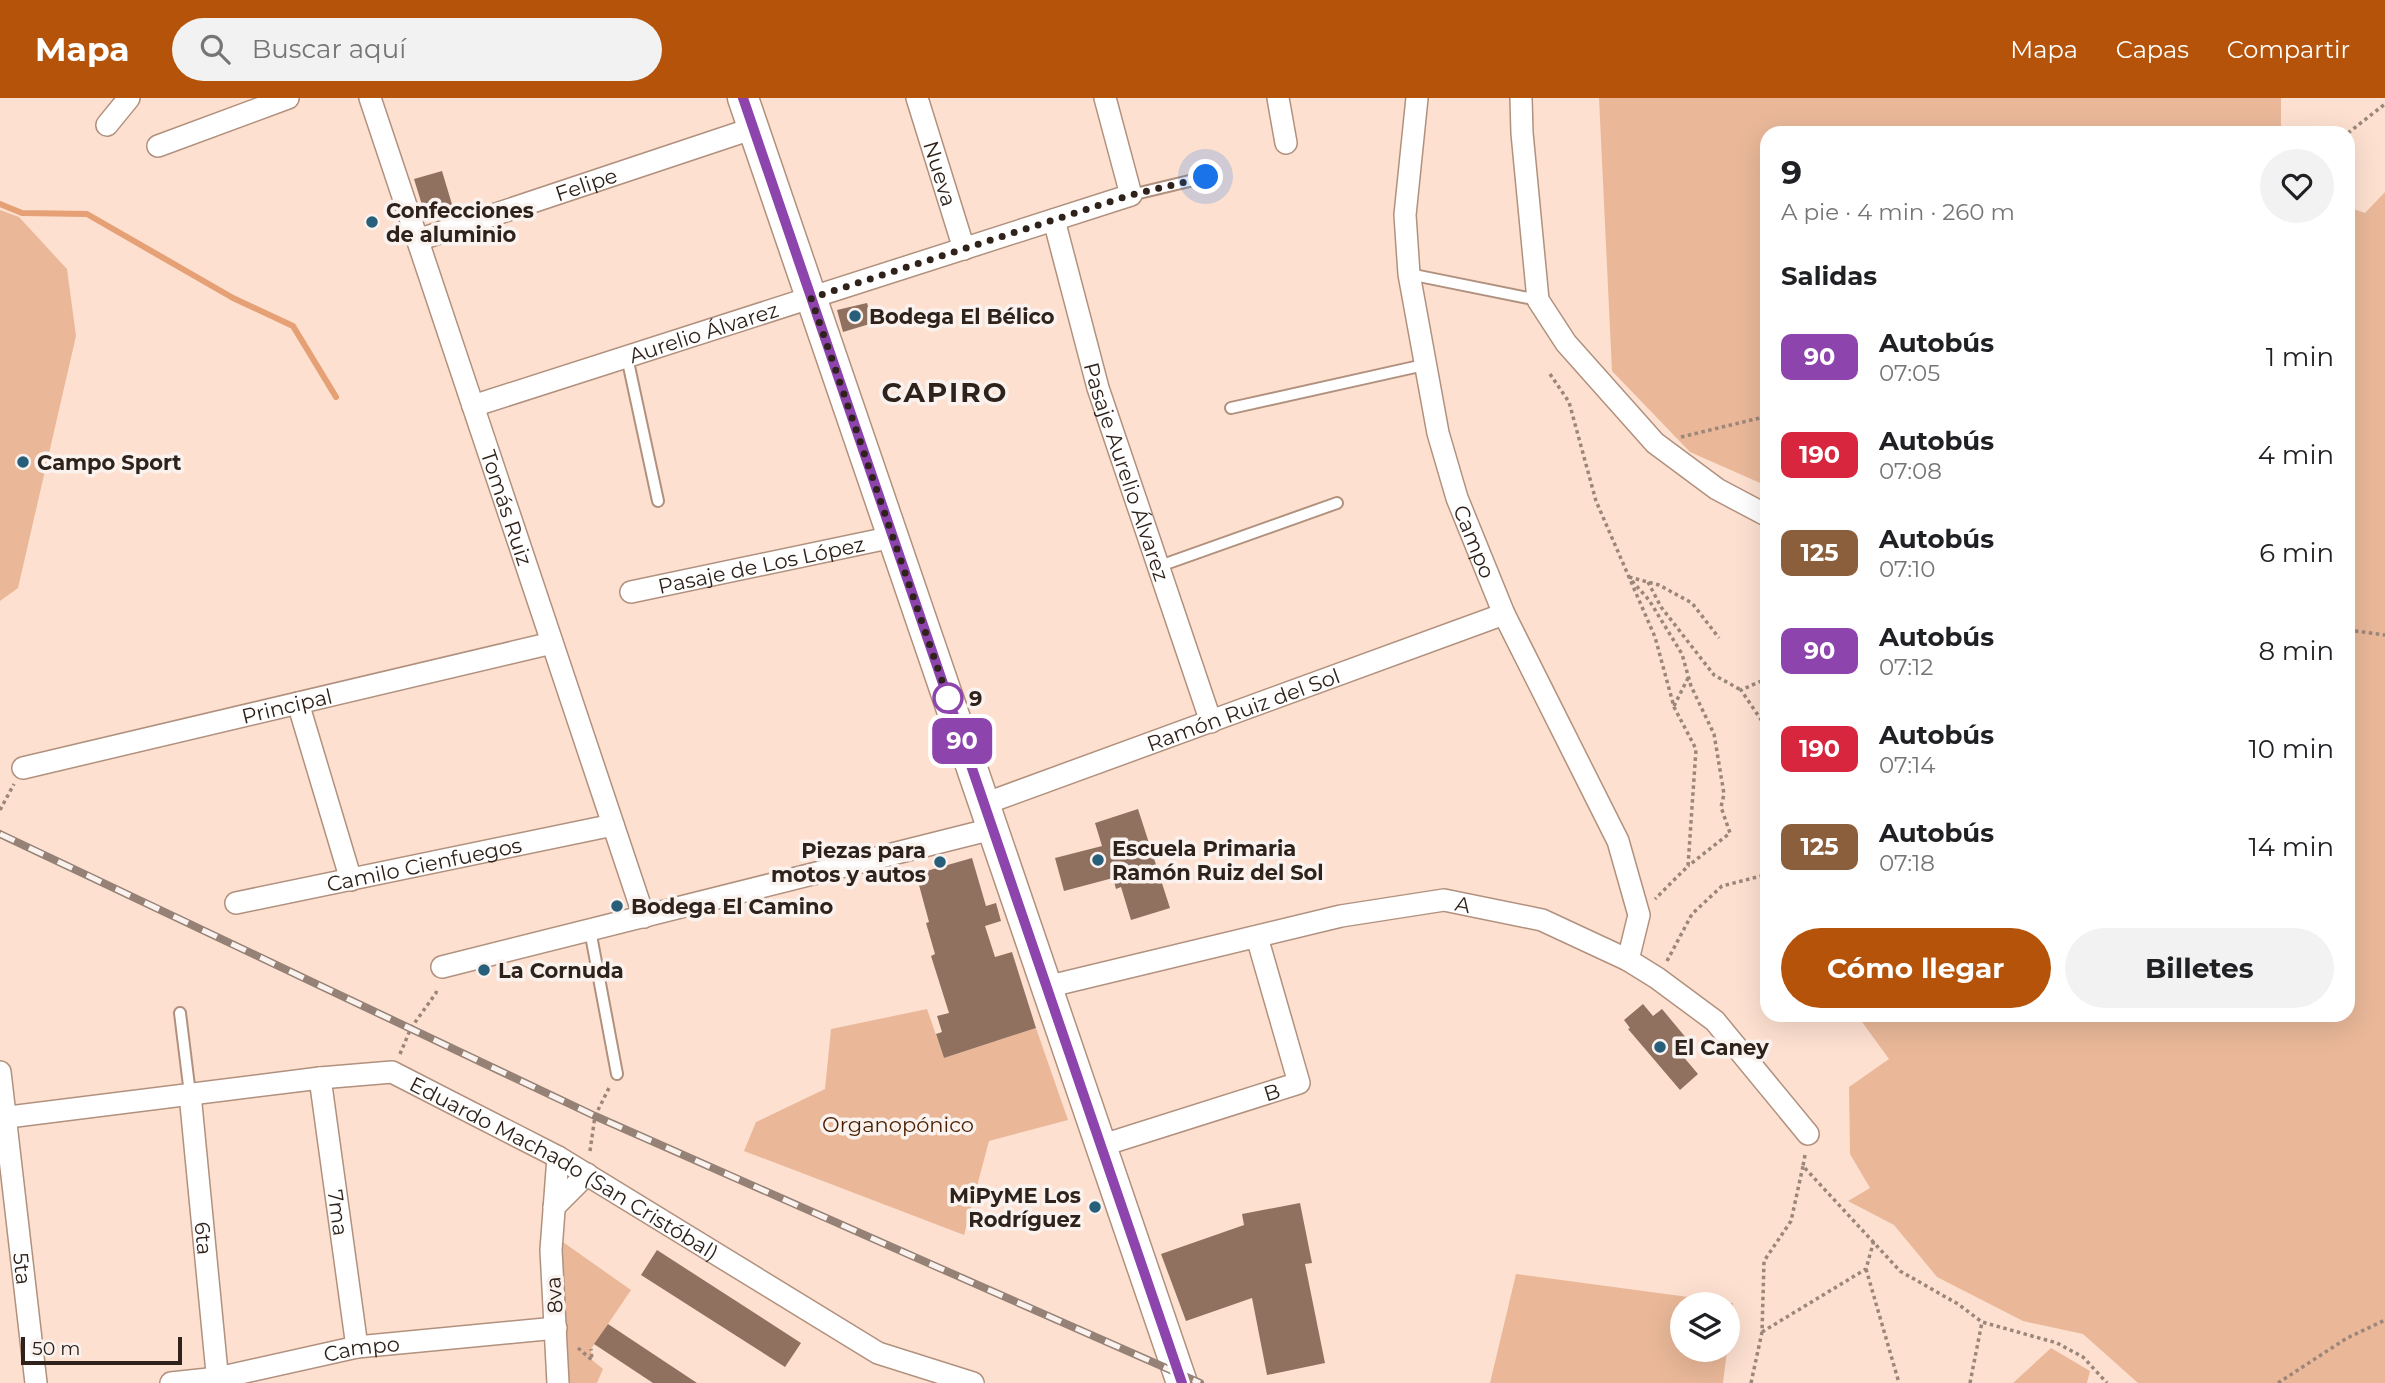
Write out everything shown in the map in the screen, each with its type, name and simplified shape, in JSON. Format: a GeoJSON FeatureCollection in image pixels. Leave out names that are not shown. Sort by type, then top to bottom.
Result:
{"type":"FeatureCollection","features":[{"type":"Feature","properties":{"kind":"street"},"geometry":{"type":"LineString","coordinates":[[107,125],[129,98]]}},
{"type":"Feature","properties":{"kind":"street"},"geometry":{"type":"LineString","coordinates":[[158,146],[288,98]]}},
{"type":"Feature","properties":{"kind":"street","name":"Tomás Ruiz"},"geometry":{"type":"LineString","coordinates":[[370,98],[644,917]]}},
{"type":"Feature","properties":{"kind":"street"},"geometry":{"type":"LineString","coordinates":[[743,98],[1182,1383]]}},
{"type":"Feature","properties":{"kind":"street","name":"Nueva"},"geometry":{"type":"LineString","coordinates":[[917,98],[964,248]]}},
{"type":"Feature","properties":{"kind":"street"},"geometry":{"type":"LineString","coordinates":[[1105,98],[1131,195]]}},
{"type":"Feature","properties":{"kind":"street"},"geometry":{"type":"LineString","coordinates":[[1278,98],[1286,143]]}},
{"type":"Feature","properties":{"kind":"street","name":"Campo"},"geometry":{"type":"LineString","coordinates":[[1418,98],[1405,215],[1409,274],[1438,433],[1457,498],[1504,614],[1618,841],[1639,915],[1628,960]]}},
{"type":"Feature","properties":{"kind":"street"},"geometry":{"type":"LineString","coordinates":[[1521,98],[1538,300],[1566,343],[1655,443],[1717,489],[1760,512]]}},
{"type":"Feature","properties":{"kind":"street","name":"Felipe"},"geometry":{"type":"LineString","coordinates":[[418,240],[754,128]]}},
{"type":"Feature","properties":{"kind":"street","name":"Aurelio Álvarez"},"geometry":{"type":"LineString","coordinates":[[473,406],[1131,195]]}},
{"type":"Feature","properties":{"kind":"street","name":"Pasaje Aurelio Álvarez"},"geometry":{"type":"LineString","coordinates":[[1054,220],[1098,388],[1210,722]]}},
{"type":"Feature","properties":{"kind":"street","name":"Pasaje de Los López"},"geometry":{"type":"LineString","coordinates":[[631,592],[893,537]]}},
{"type":"Feature","properties":{"kind":"street","name":"Ramón Ruiz del Sol"},"geometry":{"type":"LineString","coordinates":[[442,967],[644,917],[988,816],[1210,722],[1504,614]]}},
{"type":"Feature","properties":{"kind":"street","name":"Principal"},"geometry":{"type":"LineString","coordinates":[[23,768],[552,643]]}},
{"type":"Feature","properties":{"kind":"street"},"geometry":{"type":"LineString","coordinates":[[298,703],[351,880]]}},
{"type":"Feature","properties":{"kind":"street","name":"Camilo Cienfuegos"},"geometry":{"type":"LineString","coordinates":[[236,904],[613,825]]}},
{"type":"Feature","properties":{"kind":"street","name":"A"},"geometry":{"type":"LineString","coordinates":[[1046,987],[1340,916],[1444,900],[1542,920],[1628,960],[1657,978],[1715,1021],[1808,1134]]}},
{"type":"Feature","properties":{"kind":"street","name":"B"},"geometry":{"type":"LineString","coordinates":[[1100,1146],[1299,1083],[1257,937]]}},
{"type":"Feature","properties":{"kind":"street","name":"5ta"},"geometry":{"type":"LineString","coordinates":[[0,1072],[3,1118],[36,1383]]}},
{"type":"Feature","properties":{"kind":"street","name":"Eduardo Machado (San Cristóbal)"},"geometry":{"type":"LineString","coordinates":[[3,1118],[320,1078],[392,1072],[558,1157],[878,1353],[973,1383]]}},
{"type":"Feature","properties":{"kind":"street","name":"7ma"},"geometry":{"type":"LineString","coordinates":[[320,1078],[357,1347]]}},
{"type":"Feature","properties":{"kind":"street","name":"6ta"},"geometry":{"type":"LineString","coordinates":[[190,1094],[218,1380]]}},
{"type":"Feature","properties":{"kind":"street","name":"8va"},"geometry":{"type":"LineString","coordinates":[[558,1157],[551,1250],[558,1383]]}},
{"type":"Feature","properties":{"kind":"street"},"geometry":{"type":"LineString","coordinates":[[554,1208],[587,1174]]}},
{"type":"Feature","properties":{"kind":"street","name":"Campo"},"geometry":{"type":"LineString","coordinates":[[170,1383],[218,1380],[357,1347],[556,1328]]}},
{"type":"Feature","properties":{"kind":"lane"},"geometry":{"type":"LineString","coordinates":[[1131,195],[1206,177]]}},
{"type":"Feature","properties":{"kind":"lane"},"geometry":{"type":"LineString","coordinates":[[1409,274],[1538,300]]}},
{"type":"Feature","properties":{"kind":"lane"},"geometry":{"type":"LineString","coordinates":[[627,357],[658,501]]}},
{"type":"Feature","properties":{"kind":"lane"},"geometry":{"type":"LineString","coordinates":[[1231,408],[1424,365]]}},
{"type":"Feature","properties":{"kind":"lane"},"geometry":{"type":"LineString","coordinates":[[1157,567],[1337,503]]}},
{"type":"Feature","properties":{"kind":"lane"},"geometry":{"type":"LineString","coordinates":[[590,930],[617,1074]]}},
{"type":"Feature","properties":{"kind":"lane"},"geometry":{"type":"LineString","coordinates":[[180,1013],[190,1094]]}},
{"type":"Feature","properties":{"kind":"path"},"geometry":{"type":"LineString","coordinates":[[2355,128],[2385,104]]}},
{"type":"Feature","properties":{"kind":"path"},"geometry":{"type":"LineString","coordinates":[[1550,374],[1569,402],[1596,501],[1655,637],[1674,707],[1696,749],[1688,866]]}},
{"type":"Feature","properties":{"kind":"path"},"geometry":{"type":"LineString","coordinates":[[1655,443],[1760,418]]}},
{"type":"Feature","properties":{"kind":"path"},"geometry":{"type":"LineString","coordinates":[[1629,577],[1659,585],[1692,603],[1719,638]]}},
{"type":"Feature","properties":{"kind":"path"},"geometry":{"type":"LineString","coordinates":[[1629,577],[1649,600],[1682,654],[1688,676],[1714,734],[1724,794],[1721,807],[1730,833],[1688,866],[1639,915]]}},
{"type":"Feature","properties":{"kind":"path"},"geometry":{"type":"LineString","coordinates":[[1648,582],[1661,607],[1714,675],[1741,690],[1760,718]]}},
{"type":"Feature","properties":{"kind":"path"},"geometry":{"type":"LineString","coordinates":[[2355,631],[2385,635]]}},
{"type":"Feature","properties":{"kind":"path"},"geometry":{"type":"LineString","coordinates":[[1674,707],[1688,676]]}},
{"type":"Feature","properties":{"kind":"path"},"geometry":{"type":"LineString","coordinates":[[1741,690],[1760,682]]}},
{"type":"Feature","properties":{"kind":"path"},"geometry":{"type":"LineString","coordinates":[[0,810],[23,768]]}},
{"type":"Feature","properties":{"kind":"path"},"geometry":{"type":"LineString","coordinates":[[1657,978],[1692,914],[1722,886],[1760,876]]}},
{"type":"Feature","properties":{"kind":"path"},"geometry":{"type":"LineString","coordinates":[[392,1072],[411,1028],[436,993],[442,967]]}},
{"type":"Feature","properties":{"kind":"path"},"geometry":{"type":"LineString","coordinates":[[587,1174],[595,1116],[617,1074]]}},
{"type":"Feature","properties":{"kind":"path"},"geometry":{"type":"LineString","coordinates":[[1751,1383],[1762,1332],[1764,1262],[1791,1222],[1808,1134]]}},
{"type":"Feature","properties":{"kind":"path"},"geometry":{"type":"LineString","coordinates":[[1803,1166],[1900,1271],[1958,1304],[1982,1322],[2057,1343],[2083,1357],[2106,1383]]}},
{"type":"Feature","properties":{"kind":"path"},"geometry":{"type":"LineString","coordinates":[[1874,1240],[1866,1269],[1899,1383]]}},
{"type":"Feature","properties":{"kind":"path"},"geometry":{"type":"LineString","coordinates":[[1762,1332],[1866,1269]]}},
{"type":"Feature","properties":{"kind":"path"},"geometry":{"type":"LineString","coordinates":[[2278,1383],[2347,1338],[2385,1320]]}},
{"type":"Feature","properties":{"kind":"path"},"geometry":{"type":"LineString","coordinates":[[1970,1383],[1982,1322]]}},
{"type":"Feature","properties":{"kind":"green space"},"geometry":{"type":"Polygon","coordinates":[[[1599,98],[2281,98],[2281,126],[1760,126],[1760,483],[1690,452],[1612,371],[1599,98]]]}},
{"type":"Feature","properties":{"kind":"green space"},"geometry":{"type":"Polygon","coordinates":[[[2385,192],[2385,1383],[2138,1383],[2083,1334],[2023,1321],[1937,1277],[1894,1225],[1848,1201],[1870,1188],[1850,1154],[1849,1087],[1889,1059],[1862,1022],[2355,1022],[2355,209],[2365,213],[2385,192]]]}},
{"type":"Feature","properties":{"kind":"green space","name":"Campo Sport"},"geometry":{"type":"Polygon","coordinates":[[[0,210],[19,217],[67,269],[76,336],[18,588],[0,601],[0,210]]]}},
{"type":"Feature","properties":{"kind":"green space","name":"Organopónico"},"geometry":{"type":"Polygon","coordinates":[[[927,1009],[944,1058],[1036,1028],[1068,1120],[989,1141],[964,1235],[744,1151],[756,1122],[825,1089],[831,1029],[927,1009]]]}},
{"type":"Feature","properties":{"kind":"green space"},"geometry":{"type":"Polygon","coordinates":[[[560,1240],[631,1290],[591,1349],[592,1360],[603,1369],[597,1383],[567,1383],[560,1240]]]}},
{"type":"Feature","properties":{"kind":"green space"},"geometry":{"type":"Polygon","coordinates":[[[1516,1274],[1670,1295],[1670,1362],[1726,1362],[1723,1383],[1490,1383],[1516,1274]]]}},
{"type":"Feature","properties":{"kind":"green space"},"geometry":{"type":"Polygon","coordinates":[[[2051,1348],[2090,1371],[2087,1383],[2013,1383],[2051,1348]]]}},
{"type":"Feature","properties":{"kind":"building"},"geometry":{"type":"Polygon","coordinates":[[[442,171],[454,211],[426,218],[414,179],[442,171]]]}},
{"type":"Feature","properties":{"kind":"building","name":"Bodega El Bélico"},"geometry":{"type":"Polygon","coordinates":[[[867,303],[873,323],[843,332],[837,310],[867,303]]]}},
{"type":"Feature","properties":{"kind":"building"},"geometry":{"type":"Polygon","coordinates":[[[1138,809],[1170,908],[1131,920],[1121,887],[1116,889],[1113,878],[1064,891],[1055,858],[1102,846],[1095,823],[1138,809]]]}},
{"type":"Feature","properties":{"kind":"building"},"geometry":{"type":"Polygon","coordinates":[[[972,858],[986,906],[996,903],[1001,921],[985,926],[995,957],[1012,952],[1036,1028],[944,1058],[936,1034],[942,1032],[937,1016],[949,1013],[931,956],[935,954],[916,874],[972,858]]]}},
{"type":"Feature","properties":{"kind":"building","name":"El Caney"},"geometry":{"type":"Polygon","coordinates":[[[1643,1004],[1653,1016],[1662,1009],[1687,1039],[1676,1048],[1698,1074],[1680,1090],[1628,1029],[1630,1028],[1624,1020],[1643,1004]]]}},
{"type":"Feature","properties":{"kind":"building"},"geometry":{"type":"Polygon","coordinates":[[[1300,1203],[1312,1263],[1305,1264],[1325,1363],[1267,1375],[1252,1298],[1186,1321],[1161,1254],[1244,1225],[1242,1214],[1300,1203]]]}},
{"type":"Feature","properties":{"kind":"building"},"geometry":{"type":"Polygon","coordinates":[[[657,1250],[801,1343],[785,1367],[641,1275],[657,1250]]]}},
{"type":"Feature","properties":{"kind":"building"},"geometry":{"type":"Polygon","coordinates":[[[608,1324],[697,1383],[653,1383],[594,1344],[608,1324]]]}},
{"type":"Feature","properties":{"kind":"waterway"},"geometry":{"type":"LineString","coordinates":[[0,204],[22,213],[87,214],[233,298],[293,326],[336,397]]}},
{"type":"Feature","properties":{"kind":"railway"},"geometry":{"type":"LineString","coordinates":[[0,834],[595,1116],[1200,1383]]}},
{"type":"Feature","properties":{"kind":"bus line","name":"90"},"geometry":{"type":"LineString","coordinates":[[743,98],[1182,1383]]}},
{"type":"Feature","properties":{"kind":"place","name":"Confecciones de aluminio"},"geometry":{"type":"Point","coordinates":[372,222]}},
{"type":"Feature","properties":{"kind":"place","name":"Bodega El Bélico"},"geometry":{"type":"Point","coordinates":[855,316]}},
{"type":"Feature","properties":{"kind":"place","name":"Campo Sport"},"geometry":{"type":"Point","coordinates":[23,462]}},
{"type":"Feature","properties":{"kind":"place","name":"9"},"geometry":{"type":"Point","coordinates":[948,698]}},
{"type":"Feature","properties":{"kind":"place","name":"Escuela Primaria Ramón Ruiz del Sol"},"geometry":{"type":"Point","coordinates":[1098,860]}},
{"type":"Feature","properties":{"kind":"place","name":"Piezas para motos y autos"},"geometry":{"type":"Point","coordinates":[940,862]}},
{"type":"Feature","properties":{"kind":"place","name":"Bodega El Camino"},"geometry":{"type":"Point","coordinates":[617,906]}},
{"type":"Feature","properties":{"kind":"place","name":"La Cornuda"},"geometry":{"type":"Point","coordinates":[484,970]}},
{"type":"Feature","properties":{"kind":"place","name":"El Caney"},"geometry":{"type":"Point","coordinates":[1660,1047]}},
{"type":"Feature","properties":{"kind":"place","name":"MiPyME Los Rodríguez"},"geometry":{"type":"Point","coordinates":[1095,1207]}},
{"type":"Feature","properties":{"kind":"district","name":"CAPIRO"},"geometry":{"type":"Point","coordinates":[945,392]}},
{"type":"Feature","properties":{"kind":"route"},"geometry":{"type":"LineString","coordinates":[[948,698],[951,707],[811,298],[1131,195],[1206,177]]}}]}
